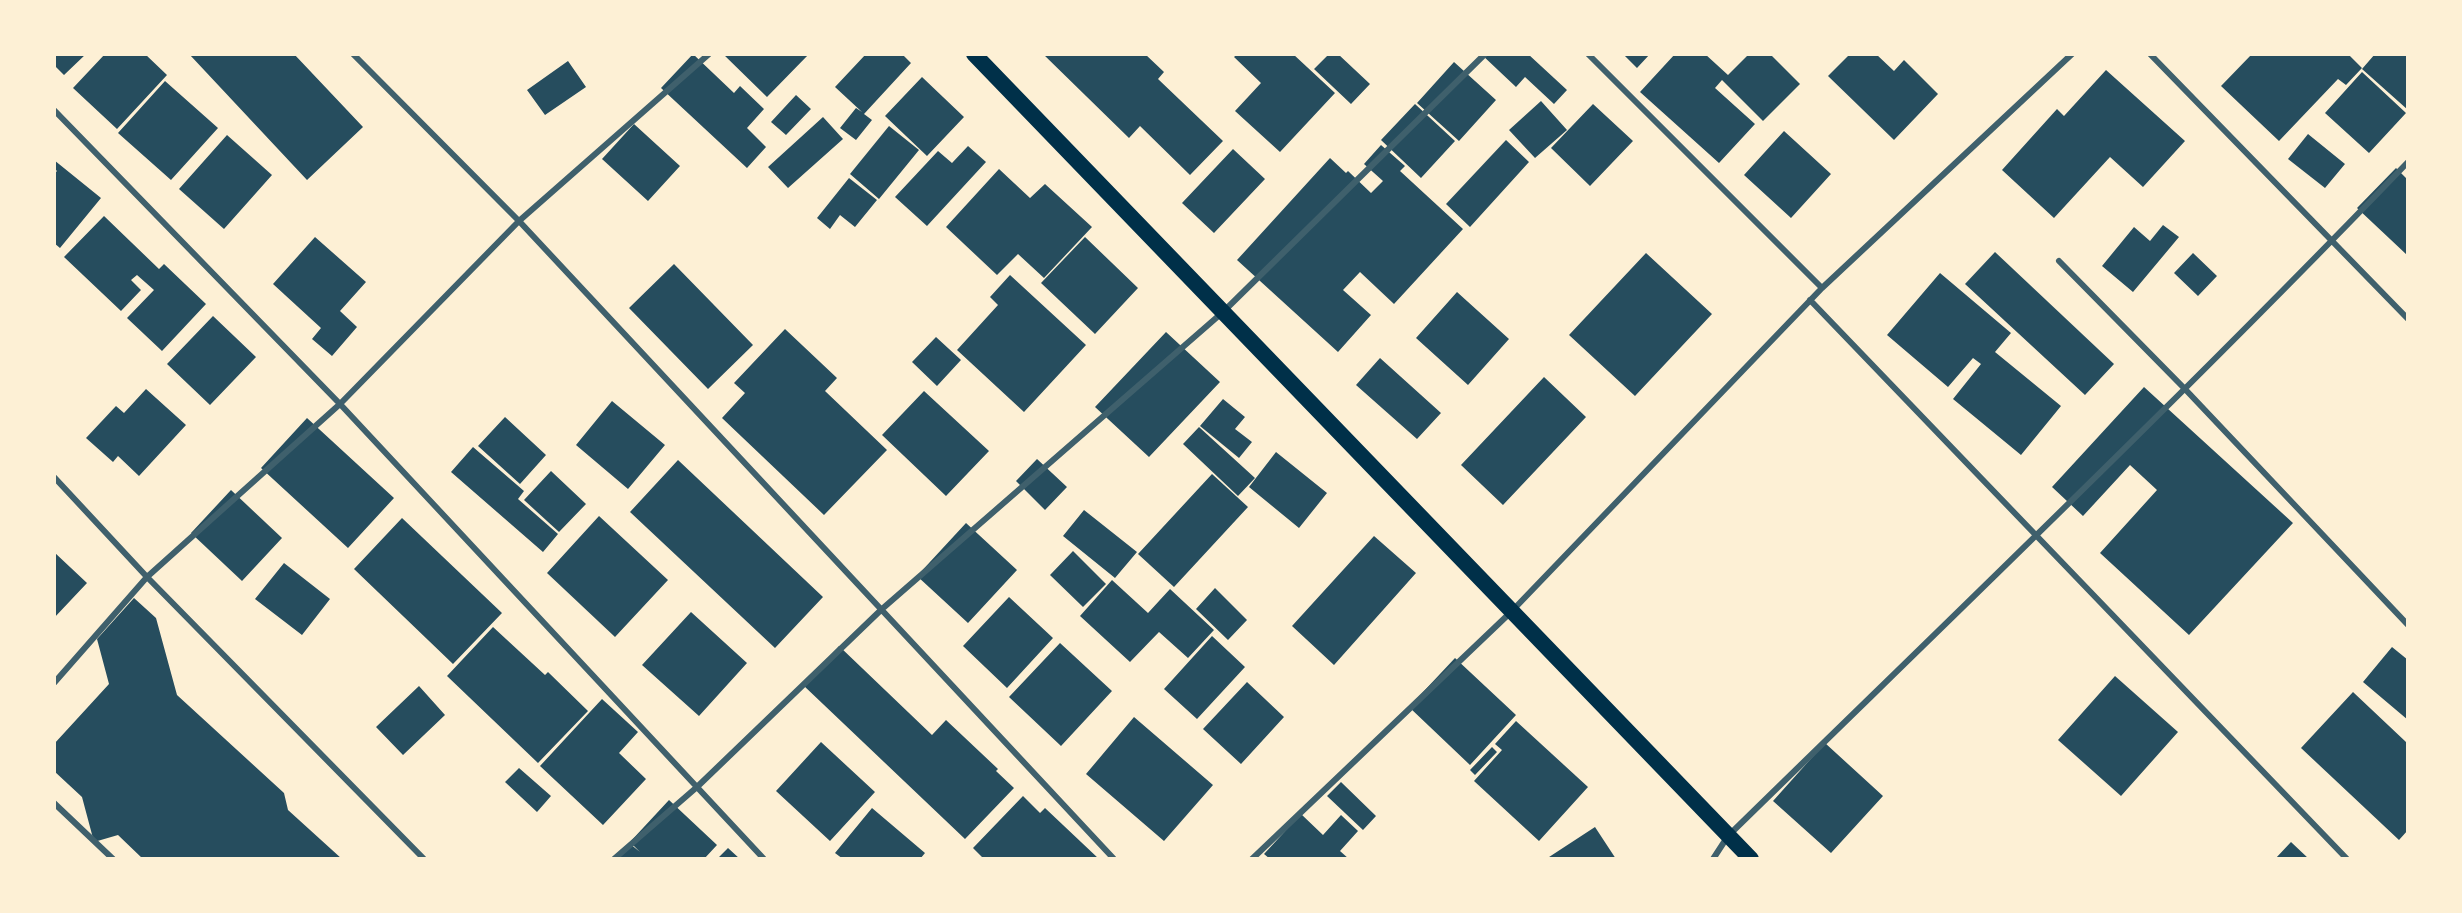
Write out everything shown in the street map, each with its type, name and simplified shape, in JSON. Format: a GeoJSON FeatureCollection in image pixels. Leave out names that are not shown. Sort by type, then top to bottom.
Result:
{"type":"FeatureCollection","features":[{"type":"Feature","properties":{"kind":"highway"},"geometry":{"type":"LineString","coordinates":[[974,54],[1751,859]]}},
{"type":"Feature","properties":{"kind":"street"},"geometry":{"type":"LineString","coordinates":[[353,54],[519,221],[1114,859]]}},
{"type":"Feature","properties":{"kind":"street"},"geometry":{"type":"LineString","coordinates":[[54,682],[147,577],[340,404],[519,221],[709,54]]}},
{"type":"Feature","properties":{"kind":"street"},"geometry":{"type":"LineString","coordinates":[[614,859],[697,787],[882,609],[1223,312],[1485,54]]}},
{"type":"Feature","properties":{"kind":"street"},"geometry":{"type":"LineString","coordinates":[[1588,54],[1822,288]]}},
{"type":"Feature","properties":{"kind":"street"},"geometry":{"type":"LineString","coordinates":[[1252,859],[1511,612],[1822,288],[2072,54]]}},
{"type":"Feature","properties":{"kind":"street"},"geometry":{"type":"LineString","coordinates":[[2150,54],[2408,319]]}},
{"type":"Feature","properties":{"kind":"street"},"geometry":{"type":"LineString","coordinates":[[54,110],[340,404],[764,859]]}},
{"type":"Feature","properties":{"kind":"street"},"geometry":{"type":"LineString","coordinates":[[1713,859],[1728,836],[2037,534],[2332,241],[2408,162]]}},
{"type":"Feature","properties":{"kind":"street"},"geometry":{"type":"LineString","coordinates":[[2059,261],[2184,388],[2408,625]]}},
{"type":"Feature","properties":{"kind":"street"},"geometry":{"type":"LineString","coordinates":[[1810,300],[2347,859]]}},
{"type":"Feature","properties":{"kind":"street"},"geometry":{"type":"LineString","coordinates":[[54,477],[147,577],[424,859]]}},
{"type":"Feature","properties":{"kind":"street"},"geometry":{"type":"LineString","coordinates":[[54,803],[113,859]]}},
{"type":"Feature","properties":{"kind":"building"},"geometry":{"type":"Polygon","coordinates":[[[54,54],[86,54],[64,75],[54,65],[54,54]]]}},
{"type":"Feature","properties":{"kind":"building"},"geometry":{"type":"Polygon","coordinates":[[[105,54],[145,54],[167,75],[117,129],[73,88],[105,54]]]}},
{"type":"Feature","properties":{"kind":"building"},"geometry":{"type":"Polygon","coordinates":[[[191,54],[294,54],[363,127],[307,180],[191,54]]]}},
{"type":"Feature","properties":{"kind":"building"},"geometry":{"type":"Polygon","coordinates":[[[693,54],[734,93],[740,86],[764,109],[747,128],[766,147],[747,168],[661,88],[693,54]]]}},
{"type":"Feature","properties":{"kind":"building"},"geometry":{"type":"Polygon","coordinates":[[[723,54],[809,54],[767,97],[723,54]]]}},
{"type":"Feature","properties":{"kind":"building"},"geometry":{"type":"Polygon","coordinates":[[[866,54],[902,54],[911,63],[864,114],[872,120],[856,140],[840,128],[856,108],[862,112],[835,87],[866,54]]]}},
{"type":"Feature","properties":{"kind":"building"},"geometry":{"type":"Polygon","coordinates":[[[1043,54],[1145,54],[1164,72],[1158,79],[1223,141],[1190,175],[1140,126],[1129,138],[1043,54]]]}},
{"type":"Feature","properties":{"kind":"building"},"geometry":{"type":"Polygon","coordinates":[[[1237,54],[1293,54],[1335,93],[1280,152],[1235,111],[1261,83],[1234,57],[1237,54]]]}},
{"type":"Feature","properties":{"kind":"building"},"geometry":{"type":"Polygon","coordinates":[[[1329,54],[1338,54],[1370,84],[1351,104],[1314,69],[1329,54]]]}},
{"type":"Feature","properties":{"kind":"building"},"geometry":{"type":"Polygon","coordinates":[[[1481,54],[1528,54],[1567,90],[1554,104],[1525,77],[1516,87],[1481,54]]]}},
{"type":"Feature","properties":{"kind":"building"},"geometry":{"type":"Polygon","coordinates":[[[1623,54],[1650,54],[1637,68],[1623,54]]]}},
{"type":"Feature","properties":{"kind":"building"},"geometry":{"type":"Polygon","coordinates":[[[1675,54],[1705,54],[1728,75],[1749,54],[1770,54],[1800,84],[1763,121],[1722,80],[1715,88],[1755,124],[1719,163],[1640,92],[1675,54]]]}},
{"type":"Feature","properties":{"kind":"building"},"geometry":{"type":"Polygon","coordinates":[[[1850,54],[1876,54],[1894,71],[1904,60],[1938,94],[1894,140],[1828,76],[1850,54]]]}},
{"type":"Feature","properties":{"kind":"building"},"geometry":{"type":"Polygon","coordinates":[[[2252,54],[2348,54],[2362,68],[2346,85],[2338,79],[2279,141],[2221,86],[2252,54]]]}},
{"type":"Feature","properties":{"kind":"building"},"geometry":{"type":"Polygon","coordinates":[[[2375,54],[2408,54],[2408,110],[2362,69],[2375,54]]]}},
{"type":"Feature","properties":{"kind":"building"},"geometry":{"type":"Polygon","coordinates":[[[568,61],[586,87],[545,115],[527,90],[568,61]]]}},
{"type":"Feature","properties":{"kind":"building"},"geometry":{"type":"Polygon","coordinates":[[[1454,62],[1496,100],[1459,141],[1417,103],[1454,62]]]}},
{"type":"Feature","properties":{"kind":"building"},"geometry":{"type":"Polygon","coordinates":[[[2106,70],[2185,141],[2143,187],[2110,157],[2054,218],[2002,170],[2057,109],[2064,116],[2106,70]]]}},
{"type":"Feature","properties":{"kind":"building"},"geometry":{"type":"Polygon","coordinates":[[[2362,72],[2406,113],[2369,153],[2325,113],[2362,72]]]}},
{"type":"Feature","properties":{"kind":"building"},"geometry":{"type":"Polygon","coordinates":[[[922,77],[964,117],[927,156],[885,116],[922,77]]]}},
{"type":"Feature","properties":{"kind":"building"},"geometry":{"type":"Polygon","coordinates":[[[165,81],[218,128],[171,180],[118,133],[165,81]]]}},
{"type":"Feature","properties":{"kind":"building"},"geometry":{"type":"Polygon","coordinates":[[[796,95],[811,109],[786,135],[771,122],[796,95]]]}},
{"type":"Feature","properties":{"kind":"building"},"geometry":{"type":"Polygon","coordinates":[[[1541,101],[1567,130],[1535,158],[1509,130],[1541,101]]]}},
{"type":"Feature","properties":{"kind":"building"},"geometry":{"type":"Polygon","coordinates":[[[1415,104],[1455,141],[1421,178],[1381,140],[1415,104]]]}},
{"type":"Feature","properties":{"kind":"building"},"geometry":{"type":"Polygon","coordinates":[[[1593,104],[1633,141],[1590,186],[1551,148],[1593,104]]]}},
{"type":"Feature","properties":{"kind":"building"},"geometry":{"type":"Polygon","coordinates":[[[823,117],[843,139],[788,188],[768,167],[823,117]]]}},
{"type":"Feature","properties":{"kind":"building"},"geometry":{"type":"Polygon","coordinates":[[[634,124],[680,166],[648,201],[602,159],[634,124]]]}},
{"type":"Feature","properties":{"kind":"building"},"geometry":{"type":"Polygon","coordinates":[[[889,126],[919,150],[879,199],[850,174],[889,126]]]}},
{"type":"Feature","properties":{"kind":"building"},"geometry":{"type":"Polygon","coordinates":[[[1784,131],[1831,174],[1791,218],[1744,175],[1784,131]]]}},
{"type":"Feature","properties":{"kind":"building"},"geometry":{"type":"Polygon","coordinates":[[[2308,134],[2345,164],[2325,188],[2288,159],[2308,134]]]}},
{"type":"Feature","properties":{"kind":"building"},"geometry":{"type":"Polygon","coordinates":[[[227,135],[272,175],[224,229],[179,189],[227,135]]]}},
{"type":"Feature","properties":{"kind":"building"},"geometry":{"type":"Polygon","coordinates":[[[1506,140],[1529,162],[1470,227],[1446,204],[1506,140]]]}},
{"type":"Feature","properties":{"kind":"building"},"geometry":{"type":"Polygon","coordinates":[[[1381,145],[1405,166],[1400,171],[1463,229],[1394,304],[1360,272],[1343,290],[1371,315],[1338,352],[1237,260],[1330,158],[1371,193],[1383,181],[1364,164],[1381,145]]]}},
{"type":"Feature","properties":{"kind":"building"},"geometry":{"type":"Polygon","coordinates":[[[968,146],[986,162],[927,226],[895,197],[938,151],[952,163],[968,146]]]}},
{"type":"Feature","properties":{"kind":"building"},"geometry":{"type":"Polygon","coordinates":[[[1233,149],[1265,179],[1214,233],[1182,203],[1233,149]]]}},
{"type":"Feature","properties":{"kind":"building"},"geometry":{"type":"Polygon","coordinates":[[[54,160],[101,198],[60,248],[54,243],[54,174],[57,171],[54,168],[54,160]]]}},
{"type":"Feature","properties":{"kind":"building"},"geometry":{"type":"Polygon","coordinates":[[[2396,168],[2408,180],[2407,255],[2357,208],[2396,168]]]}},
{"type":"Feature","properties":{"kind":"building"},"geometry":{"type":"Polygon","coordinates":[[[999,169],[1030,198],[1045,184],[1092,227],[1044,278],[1018,254],[997,275],[946,227],[999,169]]]}},
{"type":"Feature","properties":{"kind":"building"},"geometry":{"type":"Polygon","coordinates":[[[849,178],[877,200],[855,227],[840,215],[830,229],[817,218],[849,178]]]}},
{"type":"Feature","properties":{"kind":"building"},"geometry":{"type":"Polygon","coordinates":[[[104,216],[159,269],[164,264],[206,304],[162,351],[127,318],[154,290],[137,275],[131,280],[141,290],[121,311],[64,257],[104,216]]]}},
{"type":"Feature","properties":{"kind":"building"},"geometry":{"type":"Polygon","coordinates":[[[2163,225],[2179,237],[2133,292],[2102,266],[2134,227],[2150,241],[2163,225]]]}},
{"type":"Feature","properties":{"kind":"building"},"geometry":{"type":"Polygon","coordinates":[[[315,237],[366,282],[340,311],[357,327],[332,356],[312,339],[321,328],[273,284],[315,237]]]}},
{"type":"Feature","properties":{"kind":"building"},"geometry":{"type":"Polygon","coordinates":[[[1085,237],[1138,288],[1095,334],[1041,283],[1085,237]]]}},
{"type":"Feature","properties":{"kind":"building"},"geometry":{"type":"Polygon","coordinates":[[[1995,252],[2114,364],[2085,395],[1965,284],[1995,252]]]}},
{"type":"Feature","properties":{"kind":"building"},"geometry":{"type":"Polygon","coordinates":[[[1646,253],[1712,314],[1635,396],[1569,335],[1646,253]]]}},
{"type":"Feature","properties":{"kind":"building"},"geometry":{"type":"Polygon","coordinates":[[[2193,253],[2217,276],[2198,296],[2174,273],[2193,253]]]}},
{"type":"Feature","properties":{"kind":"building"},"geometry":{"type":"Polygon","coordinates":[[[674,264],[753,345],[708,389],[629,308],[674,264]]]}},
{"type":"Feature","properties":{"kind":"building"},"geometry":{"type":"Polygon","coordinates":[[[1940,273],[2011,333],[1995,352],[2061,406],[2021,455],[1953,399],[1981,364],[1973,358],[1948,387],[1887,335],[1940,273]]]}},
{"type":"Feature","properties":{"kind":"building"},"geometry":{"type":"Polygon","coordinates":[[[1010,275],[1086,345],[1024,412],[957,350],[998,305],[990,297],[1010,275]]]}},
{"type":"Feature","properties":{"kind":"building"},"geometry":{"type":"Polygon","coordinates":[[[1457,292],[1509,339],[1468,385],[1416,338],[1457,292]]]}},
{"type":"Feature","properties":{"kind":"building"},"geometry":{"type":"Polygon","coordinates":[[[213,316],[256,357],[210,405],[167,364],[213,316]]]}},
{"type":"Feature","properties":{"kind":"building"},"geometry":{"type":"Polygon","coordinates":[[[785,329],[837,378],[825,391],[887,450],[824,515],[722,418],[745,393],[734,383],[785,329]]]}},
{"type":"Feature","properties":{"kind":"building"},"geometry":{"type":"Polygon","coordinates":[[[1166,332],[1220,382],[1149,457],[1095,407],[1166,332]]]}},
{"type":"Feature","properties":{"kind":"building"},"geometry":{"type":"Polygon","coordinates":[[[936,337],[961,360],[937,386],[912,362],[936,337]]]}},
{"type":"Feature","properties":{"kind":"building"},"geometry":{"type":"Polygon","coordinates":[[[1380,358],[1441,413],[1417,439],[1356,385],[1380,358]]]}},
{"type":"Feature","properties":{"kind":"building"},"geometry":{"type":"Polygon","coordinates":[[[1544,377],[1586,417],[1503,505],[1461,465],[1544,377]]]}},
{"type":"Feature","properties":{"kind":"building"},"geometry":{"type":"Polygon","coordinates":[[[2144,387],[2293,523],[2189,635],[2100,553],[2157,490],[2130,465],[2083,516],[2052,487],[2144,387]]]}},
{"type":"Feature","properties":{"kind":"building"},"geometry":{"type":"Polygon","coordinates":[[[146,389],[186,425],[139,476],[118,456],[113,462],[86,438],[116,406],[124,413],[146,389]]]}},
{"type":"Feature","properties":{"kind":"building"},"geometry":{"type":"Polygon","coordinates":[[[924,391],[989,451],[946,496],[882,435],[924,391]]]}},
{"type":"Feature","properties":{"kind":"building"},"geometry":{"type":"Polygon","coordinates":[[[1223,399],[1245,417],[1235,429],[1252,442],[1239,458],[1200,426],[1223,399]]]}},
{"type":"Feature","properties":{"kind":"building"},"geometry":{"type":"Polygon","coordinates":[[[612,401],[665,445],[628,489],[576,445],[612,401]]]}},
{"type":"Feature","properties":{"kind":"building"},"geometry":{"type":"Polygon","coordinates":[[[505,417],[546,455],[520,484],[478,446],[505,417]]]}},
{"type":"Feature","properties":{"kind":"building"},"geometry":{"type":"Polygon","coordinates":[[[307,418],[394,498],[348,548],[261,468],[307,418]]]}},
{"type":"Feature","properties":{"kind":"building"},"geometry":{"type":"Polygon","coordinates":[[[1199,427],[1255,478],[1238,496],[1183,444],[1199,427]]]}},
{"type":"Feature","properties":{"kind":"building"},"geometry":{"type":"Polygon","coordinates":[[[473,447],[524,491],[518,499],[558,534],[543,552],[451,472],[473,447]]]}},
{"type":"Feature","properties":{"kind":"building"},"geometry":{"type":"Polygon","coordinates":[[[1276,452],[1327,493],[1299,528],[1249,487],[1276,452]]]}},
{"type":"Feature","properties":{"kind":"building"},"geometry":{"type":"Polygon","coordinates":[[[1037,459],[1067,487],[1045,510],[1016,481],[1037,459]]]}},
{"type":"Feature","properties":{"kind":"building"},"geometry":{"type":"Polygon","coordinates":[[[678,460],[823,597],[775,648],[630,512],[678,460]]]}},
{"type":"Feature","properties":{"kind":"building"},"geometry":{"type":"Polygon","coordinates":[[[551,471],[586,504],[559,532],[524,500],[551,471]]]}},
{"type":"Feature","properties":{"kind":"building"},"geometry":{"type":"Polygon","coordinates":[[[1212,474],[1248,507],[1174,587],[1138,554],[1212,474]]]}},
{"type":"Feature","properties":{"kind":"building"},"geometry":{"type":"Polygon","coordinates":[[[231,490],[282,538],[242,581],[191,533],[231,490]]]}},
{"type":"Feature","properties":{"kind":"building"},"geometry":{"type":"Polygon","coordinates":[[[1084,510],[1137,552],[1115,578],[1063,536],[1084,510]]]}},
{"type":"Feature","properties":{"kind":"building"},"geometry":{"type":"Polygon","coordinates":[[[599,516],[668,580],[615,637],[547,573],[599,516]]]}},
{"type":"Feature","properties":{"kind":"building"},"geometry":{"type":"Polygon","coordinates":[[[402,518],[502,613],[453,664],[354,569],[402,518]]]}},
{"type":"Feature","properties":{"kind":"building"},"geometry":{"type":"Polygon","coordinates":[[[966,523],[1017,570],[968,623],[917,576],[966,523]]]}},
{"type":"Feature","properties":{"kind":"building"},"geometry":{"type":"Polygon","coordinates":[[[1374,536],[1416,573],[1334,665],[1292,626],[1374,536]]]}},
{"type":"Feature","properties":{"kind":"building"},"geometry":{"type":"Polygon","coordinates":[[[1073,551],[1106,584],[1083,607],[1050,575],[1073,551]]]}},
{"type":"Feature","properties":{"kind":"building"},"geometry":{"type":"Polygon","coordinates":[[[54,552],[87,583],[54,618],[54,552]]]}},
{"type":"Feature","properties":{"kind":"building"},"geometry":{"type":"Polygon","coordinates":[[[284,563],[330,599],[302,635],[255,599],[284,563]]]}},
{"type":"Feature","properties":{"kind":"building"},"geometry":{"type":"Polygon","coordinates":[[[1112,580],[1148,613],[1170,589],[1214,630],[1188,658],[1159,632],[1130,662],[1080,616],[1112,580]]]}},
{"type":"Feature","properties":{"kind":"building"},"geometry":{"type":"Polygon","coordinates":[[[1215,588],[1247,620],[1228,640],[1196,609],[1215,588]]]}},
{"type":"Feature","properties":{"kind":"building"},"geometry":{"type":"Polygon","coordinates":[[[1009,597],[1053,638],[1007,688],[963,646],[1009,597]]]}},
{"type":"Feature","properties":{"kind":"building"},"geometry":{"type":"Polygon","coordinates":[[[134,598],[156,618],[177,695],[284,793],[288,810],[342,859],[143,859],[118,835],[94,842],[82,797],[54,771],[54,744],[109,684],[97,639],[134,598]]]}},
{"type":"Feature","properties":{"kind":"building"},"geometry":{"type":"Polygon","coordinates":[[[691,612],[747,663],[699,716],[642,665],[691,612]]]}},
{"type":"Feature","properties":{"kind":"building"},"geometry":{"type":"Polygon","coordinates":[[[493,627],[545,675],[548,672],[588,711],[538,763],[447,676],[493,627]]]}},
{"type":"Feature","properties":{"kind":"building"},"geometry":{"type":"Polygon","coordinates":[[[1212,636],[1245,667],[1197,719],[1164,689],[1212,636]]]}},
{"type":"Feature","properties":{"kind":"building"},"geometry":{"type":"Polygon","coordinates":[[[1060,643],[1112,691],[1061,746],[1009,697],[1060,643]]]}},
{"type":"Feature","properties":{"kind":"building"},"geometry":{"type":"Polygon","coordinates":[[[839,646],[932,735],[946,720],[998,769],[996,771],[1014,788],[965,839],[803,685],[839,646]]]}},
{"type":"Feature","properties":{"kind":"building"},"geometry":{"type":"Polygon","coordinates":[[[2392,647],[2408,660],[2408,720],[2363,682],[2392,647]]]}},
{"type":"Feature","properties":{"kind":"building"},"geometry":{"type":"Polygon","coordinates":[[[1455,658],[1516,715],[1470,765],[1409,707],[1455,658]]]}},
{"type":"Feature","properties":{"kind":"building"},"geometry":{"type":"Polygon","coordinates":[[[2115,676],[2178,732],[2121,796],[2058,740],[2115,676]]]}},
{"type":"Feature","properties":{"kind":"building"},"geometry":{"type":"Polygon","coordinates":[[[1247,682],[1284,717],[1241,764],[1203,729],[1247,682]]]}},
{"type":"Feature","properties":{"kind":"building"},"geometry":{"type":"Polygon","coordinates":[[[419,686],[445,715],[403,755],[376,727],[419,686]]]}},
{"type":"Feature","properties":{"kind":"building"},"geometry":{"type":"Polygon","coordinates":[[[2353,692],[2406,742],[2408,740],[2408,830],[2399,840],[2301,748],[2353,692]]]}},
{"type":"Feature","properties":{"kind":"building"},"geometry":{"type":"Polygon","coordinates":[[[602,699],[638,732],[619,753],[646,779],[603,825],[540,766],[602,699]]]}},
{"type":"Feature","properties":{"kind":"building"},"geometry":{"type":"Polygon","coordinates":[[[1134,717],[1213,785],[1164,841],[1086,774],[1134,717]]]}},
{"type":"Feature","properties":{"kind":"building"},"geometry":{"type":"Polygon","coordinates":[[[1516,721],[1588,787],[1539,841],[1474,781],[1502,750],[1495,744],[1516,721]]]}},
{"type":"Feature","properties":{"kind":"building"},"geometry":{"type":"Polygon","coordinates":[[[821,742],[875,792],[830,841],[776,791],[821,742]]]}},
{"type":"Feature","properties":{"kind":"building"},"geometry":{"type":"Polygon","coordinates":[[[1825,743],[1883,796],[1831,853],[1773,801],[1825,743]]]}},
{"type":"Feature","properties":{"kind":"building"},"geometry":{"type":"Polygon","coordinates":[[[1492,747],[1497,752],[1475,775],[1470,770],[1492,747]]]}},
{"type":"Feature","properties":{"kind":"building"},"geometry":{"type":"Polygon","coordinates":[[[519,768],[551,796],[537,812],[505,782],[519,768]]]}},
{"type":"Feature","properties":{"kind":"building"},"geometry":{"type":"Polygon","coordinates":[[[1341,782],[1376,816],[1363,830],[1327,796],[1341,782]]]}},
{"type":"Feature","properties":{"kind":"building"},"geometry":{"type":"Polygon","coordinates":[[[1023,796],[1040,813],[1045,808],[1099,859],[984,859],[973,848],[1023,796]]]}},
{"type":"Feature","properties":{"kind":"building"},"geometry":{"type":"Polygon","coordinates":[[[669,800],[717,845],[704,859],[616,859],[629,843],[640,852],[630,842],[669,800]]]}},
{"type":"Feature","properties":{"kind":"building"},"geometry":{"type":"Polygon","coordinates":[[[872,808],[925,853],[920,859],[843,859],[835,853],[872,808]]]}},
{"type":"Feature","properties":{"kind":"building"},"geometry":{"type":"Polygon","coordinates":[[[1301,814],[1323,835],[1341,815],[1358,831],[1340,851],[1349,859],[1270,859],[1264,854],[1301,814]]]}},
{"type":"Feature","properties":{"kind":"building"},"geometry":{"type":"Polygon","coordinates":[[[1595,827],[1616,859],[1546,859],[1595,827]]]}},
{"type":"Feature","properties":{"kind":"building"},"geometry":{"type":"Polygon","coordinates":[[[2291,842],[2309,859],[2275,859],[2291,842]]]}},
{"type":"Feature","properties":{"kind":"building"},"geometry":{"type":"Polygon","coordinates":[[[728,848],[740,859],[717,859],[728,848]]]}}]}
